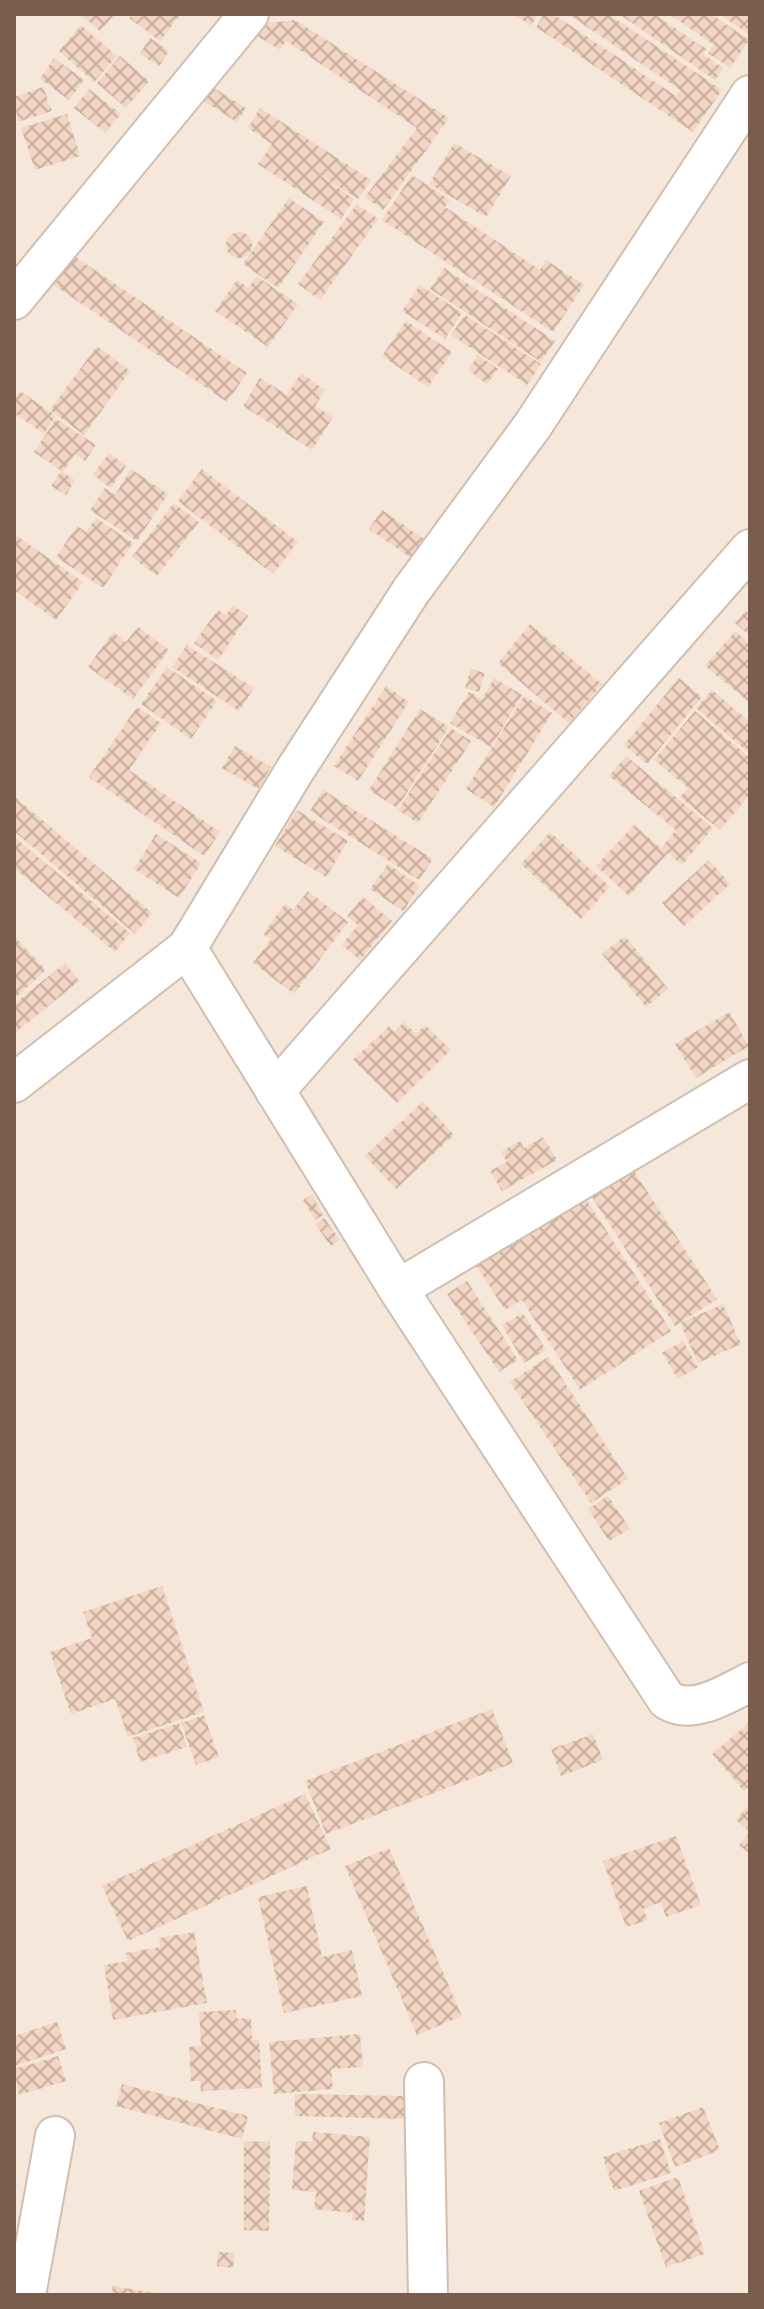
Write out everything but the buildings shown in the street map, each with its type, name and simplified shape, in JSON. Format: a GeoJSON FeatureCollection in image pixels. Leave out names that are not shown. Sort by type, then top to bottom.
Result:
{"type":"FeatureCollection","features":[{"type":"Feature","properties":{"kind":"street"},"geometry":{"type":"LineString","coordinates":[[14,300],[249,14]]}},
{"type":"Feature","properties":{"kind":"street"},"geometry":{"type":"LineString","coordinates":[[14,1083],[187,948],[295,770],[411,591],[533,425],[750,95]]}},
{"type":"Feature","properties":{"kind":"street"},"geometry":{"type":"LineString","coordinates":[[275,1091],[750,549]]}},
{"type":"Feature","properties":{"kind":"street"},"geometry":{"type":"LineString","coordinates":[[187,948],[398,1289],[667,1700],[687,1707],[716,1699],[750,1682]]}},
{"type":"Feature","properties":{"kind":"street"},"geometry":{"type":"LineString","coordinates":[[398,1289],[750,1079]]}},
{"type":"Feature","properties":{"kind":"street"},"geometry":{"type":"LineString","coordinates":[[424,2082],[428,2295]]}},
{"type":"Feature","properties":{"kind":"street"},"geometry":{"type":"LineString","coordinates":[[26,2295],[55,2136]]}},
{"type":"Feature","properties":{"kind":"shaded area"},"geometry":{"type":"Polygon","coordinates":[[[14,14],[750,14],[750,2295],[14,2295],[14,14]]]}}]}
